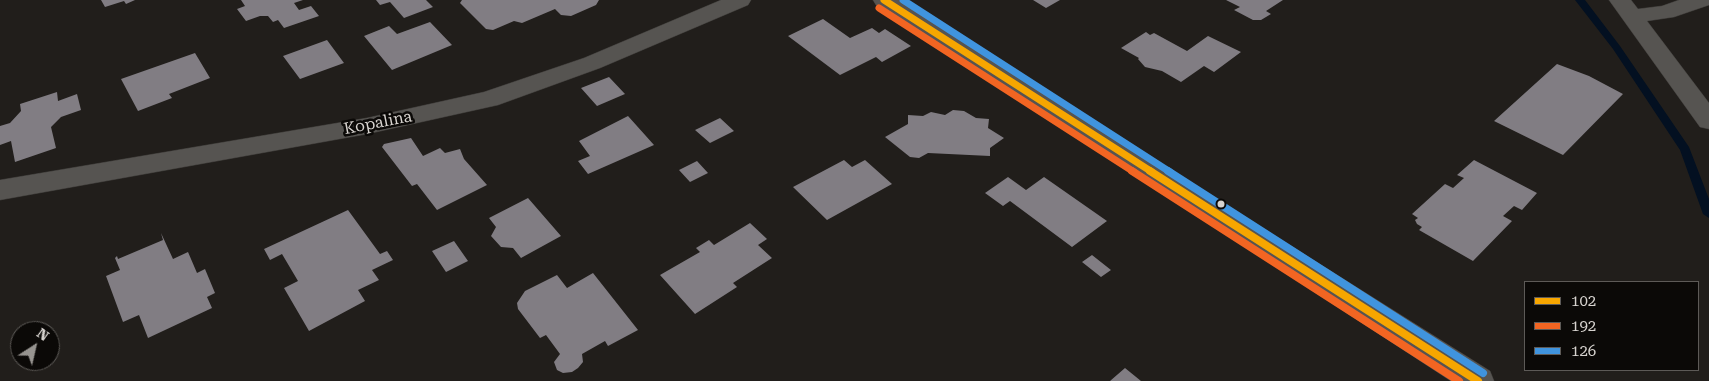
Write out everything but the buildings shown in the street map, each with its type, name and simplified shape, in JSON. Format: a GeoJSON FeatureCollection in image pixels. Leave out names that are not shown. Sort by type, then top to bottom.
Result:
{"type":"FeatureCollection","features":[{"type":"Feature","properties":{"kind":"street","name":"Kopalina"},"geometry":{"type":"LineString","coordinates":[[0,190],[367,126],[489,99],[592,63],[740,0]]}},
{"type":"Feature","properties":{"kind":"street"},"geometry":{"type":"LineString","coordinates":[[884,0],[1478,381]]}},
{"type":"Feature","properties":{"kind":"street"},"geometry":{"type":"LineString","coordinates":[[1626,8],[1666,12],[1701,0]]}},
{"type":"Feature","properties":{"kind":"street"},"geometry":{"type":"LineString","coordinates":[[1626,8],[1709,121]]}},
{"type":"Feature","properties":{"kind":"waterway"},"geometry":{"type":"LineString","coordinates":[[1580,0],[1617,48],[1685,150],[1709,214]]}},
{"type":"Feature","properties":{"kind":"transit line","name":"102"},"geometry":{"type":"LineString","coordinates":[[884,0],[1478,381]]}},
{"type":"Feature","properties":{"kind":"transit line","name":"126"},"geometry":{"type":"LineString","coordinates":[[903,0],[1483,373]]}},
{"type":"Feature","properties":{"kind":"transit line","name":"192"},"geometry":{"type":"LineString","coordinates":[[879,8],[1459,381]]}}]}
